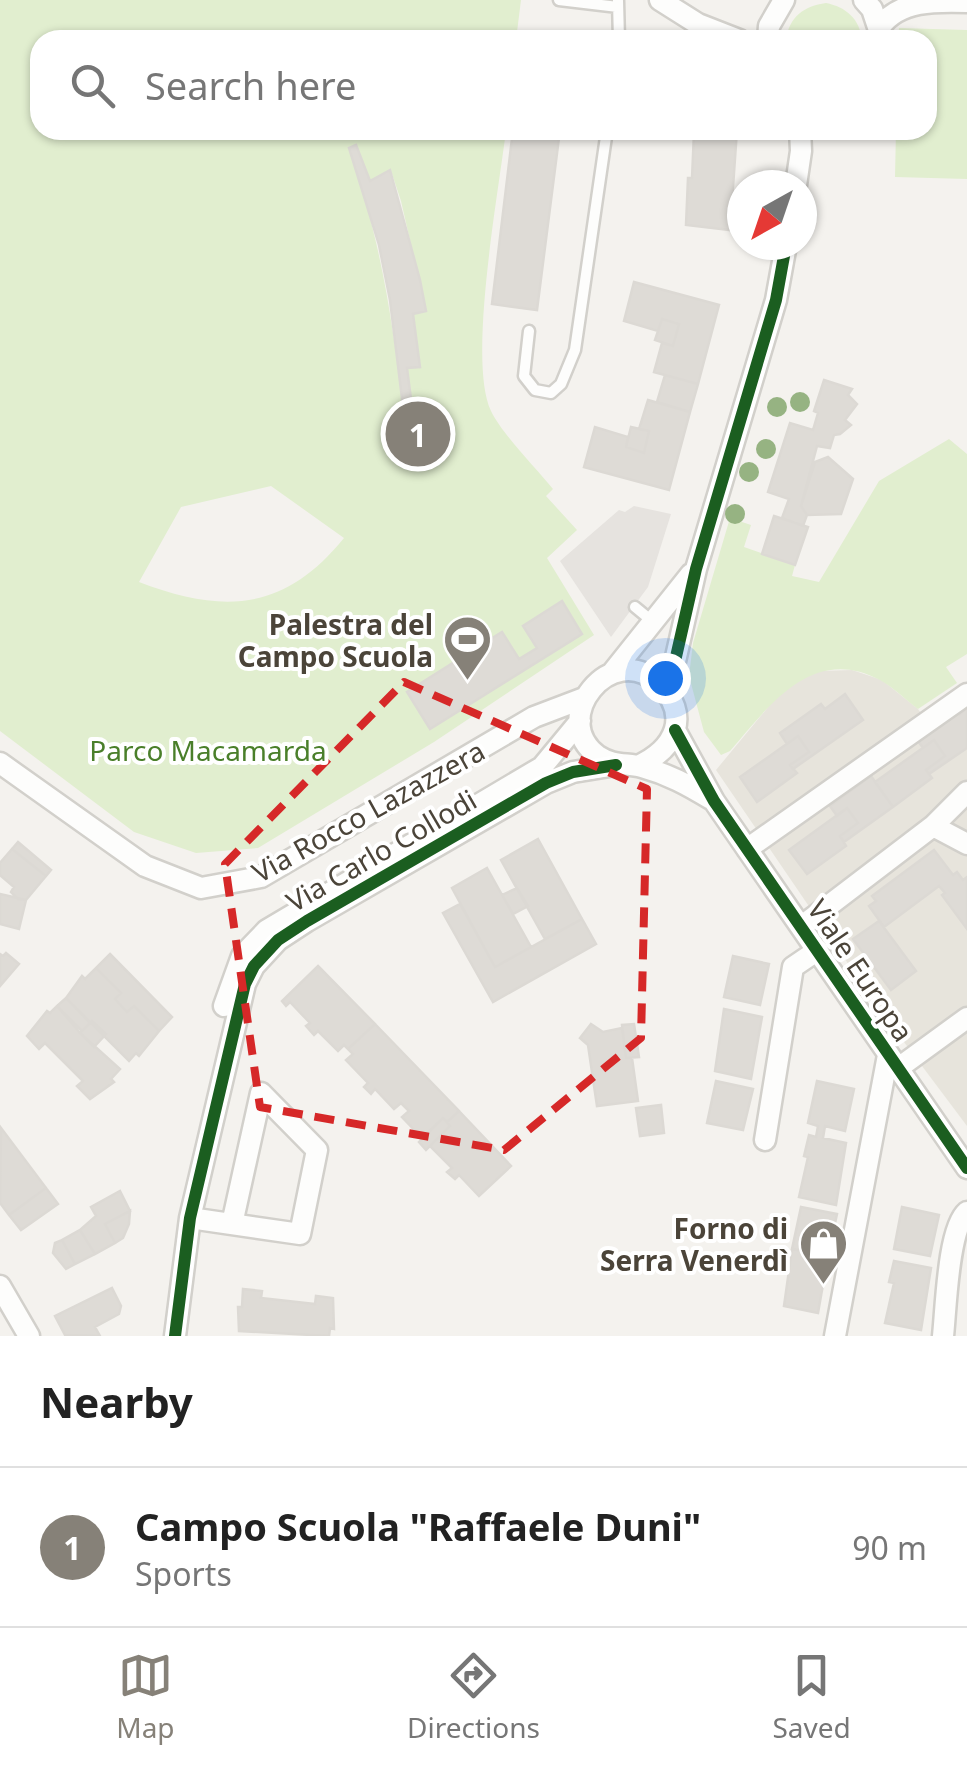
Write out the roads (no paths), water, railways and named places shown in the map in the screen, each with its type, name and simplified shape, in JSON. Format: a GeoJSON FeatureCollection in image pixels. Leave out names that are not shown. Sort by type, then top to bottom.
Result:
{"type":"FeatureCollection","features":[{"type":"Feature","properties":{"kind":"street"},"geometry":{"type":"LineString","coordinates":[[660,0],[713,30]]}},
{"type":"Feature","properties":{"kind":"street"},"geometry":{"type":"LineString","coordinates":[[769,30],[784,0]]}},
{"type":"Feature","properties":{"kind":"street"},"geometry":{"type":"LineString","coordinates":[[864,0],[879,30]]}},
{"type":"Feature","properties":{"kind":"street"},"geometry":{"type":"LineString","coordinates":[[881,30],[888,15],[900,7],[967,2]]}},
{"type":"Feature","properties":{"kind":"street"},"geometry":{"type":"LineString","coordinates":[[797,170],[800,141]]}},
{"type":"Feature","properties":{"kind":"street"},"geometry":{"type":"LineString","coordinates":[[668,692],[696,568],[776,300],[783,260]]}},
{"type":"Feature","properties":{"kind":"street"},"geometry":{"type":"LineString","coordinates":[[696,568],[612,672],[594,683],[584,698],[580,721],[584,739],[596,754],[616,765],[638,766],[676,778],[714,801]]}},
{"type":"Feature","properties":{"kind":"street"},"geometry":{"type":"LineString","coordinates":[[612,672],[651,676],[668,692],[675,708],[675,730],[669,744],[657,757],[638,766]]}},
{"type":"Feature","properties":{"kind":"street"},"geometry":{"type":"LineString","coordinates":[[747,849],[967,694]]}},
{"type":"Feature","properties":{"kind":"street","name":"Via Rocco Lazazzera"},"geometry":{"type":"LineString","coordinates":[[0,763],[145,866],[201,888],[262,877],[534,718],[584,698]]}},
{"type":"Feature","properties":{"kind":"street","name":"Via Carlo Collodi"},"geometry":{"type":"LineString","coordinates":[[190,1218],[184,1184],[220,1020],[242,956],[266,930],[322,894],[542,767],[580,721]]}},
{"type":"Feature","properties":{"kind":"street","name":"Viale Europa"},"geometry":{"type":"LineString","coordinates":[[675,730],[714,801],[967,1168]]}},
{"type":"Feature","properties":{"kind":"street","name":"Via Carlo Collodi"},"geometry":{"type":"LineString","coordinates":[[175,1336],[190,1218],[245,984],[254,966],[278,940],[546,783],[573,772],[616,765]]}},
{"type":"Feature","properties":{"kind":"street"},"geometry":{"type":"LineString","coordinates":[[802,926],[933,826],[967,792]]}},
{"type":"Feature","properties":{"kind":"street"},"geometry":{"type":"LineString","coordinates":[[933,826],[967,844]]}},
{"type":"Feature","properties":{"kind":"street"},"geometry":{"type":"LineString","coordinates":[[765,1140],[793,966],[818,950]]}},
{"type":"Feature","properties":{"kind":"street"},"geometry":{"type":"LineString","coordinates":[[836,1336],[893,1062],[967,1018]]}},
{"type":"Feature","properties":{"kind":"street"},"geometry":{"type":"LineString","coordinates":[[190,1218],[300,1234],[317,1150],[261,1093],[232,1224]]}},
{"type":"Feature","properties":{"kind":"street"},"geometry":{"type":"LineString","coordinates":[[943,1336],[956,1233],[967,1212]]}},
{"type":"Feature","properties":{"kind":"street"},"geometry":{"type":"LineString","coordinates":[[0,1286],[28,1336]]}},
{"type":"Feature","properties":{"kind":"lane"},"geometry":{"type":"LineString","coordinates":[[559,0],[618,3],[618,30]]}},
{"type":"Feature","properties":{"kind":"lane"},"geometry":{"type":"LineString","coordinates":[[529,331],[524,376],[535,390],[551,393],[561,384],[575,350],[606,140]]}},
{"type":"Feature","properties":{"kind":"lane"},"geometry":{"type":"LineString","coordinates":[[635,607],[653,622]]}},
{"type":"Feature","properties":{"kind":"place","name":"Campo Scuola \"Raffaele Duni\""},"geometry":{"type":"Point","coordinates":[418,434]}},
{"type":"Feature","properties":{"kind":"place","name":"Palestra del Campo Scuola"},"geometry":{"type":"Point","coordinates":[468,682]}},
{"type":"Feature","properties":{"kind":"place","name":"Forno di Serra Venerdì"},"geometry":{"type":"Point","coordinates":[823,1286]}},
{"type":"Feature","properties":{"kind":"park label","name":"Parco Macamarda"},"geometry":{"type":"Point","coordinates":[208,750]}}]}
